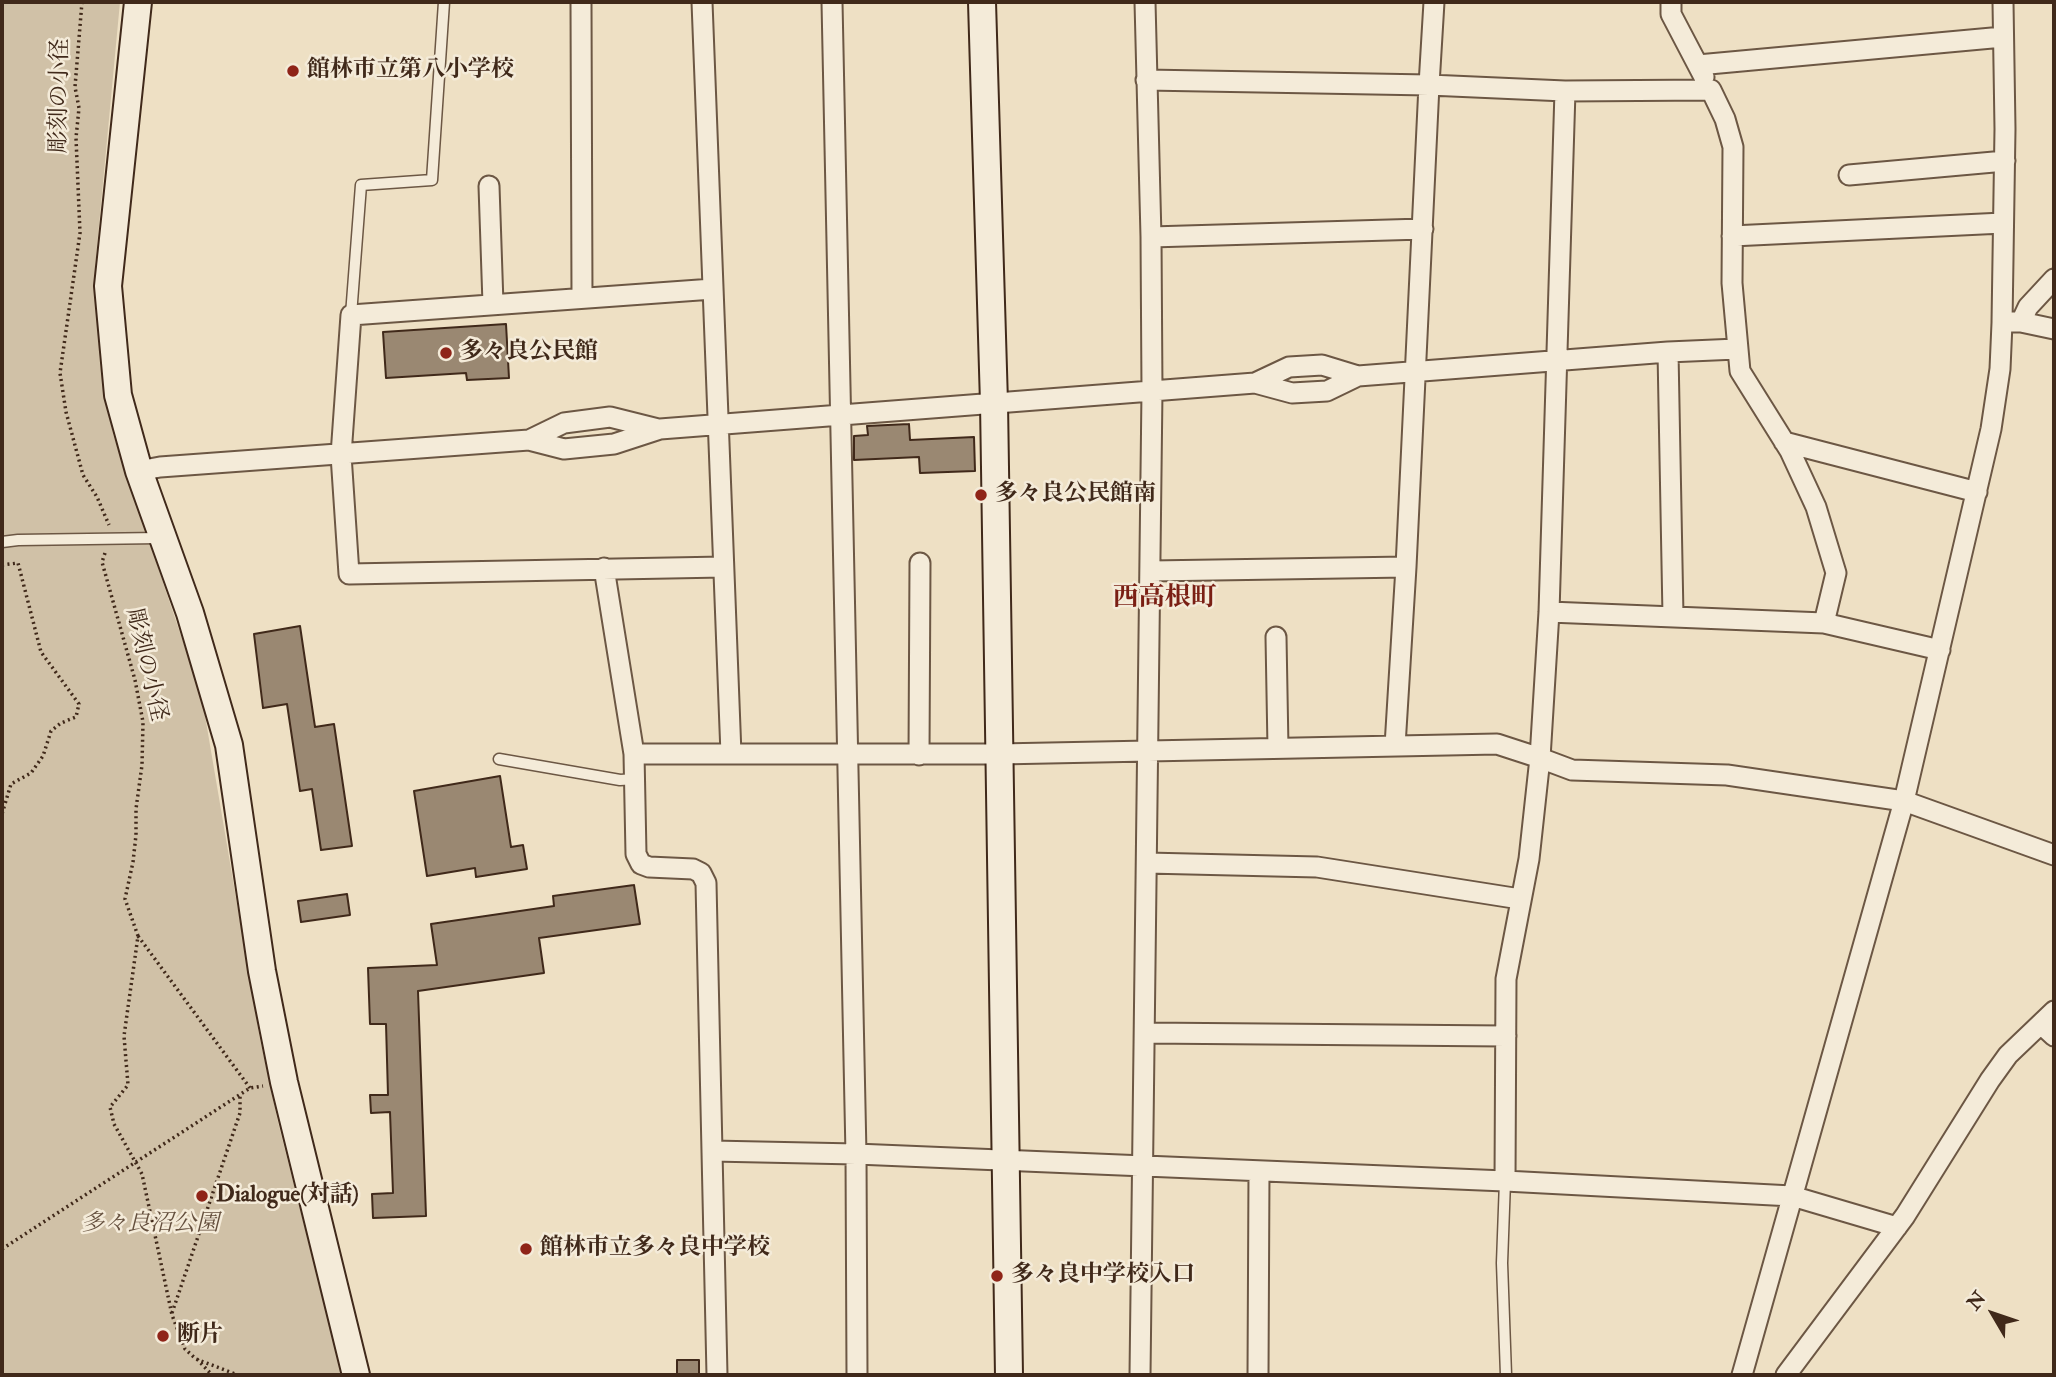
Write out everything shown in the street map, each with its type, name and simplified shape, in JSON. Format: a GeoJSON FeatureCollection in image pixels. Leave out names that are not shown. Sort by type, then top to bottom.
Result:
{"type":"FeatureCollection","features":[{"type":"Feature","properties":{"kind":"street"},"geometry":{"type":"LineString","coordinates":[[138,2],[108,286],[118,394],[139,471],[211,680],[229,745],[257,944],[284,1082],[355,1375]]}},
{"type":"Feature","properties":{"kind":"street"},"geometry":{"type":"LineString","coordinates":[[582,2],[582,298]]}},
{"type":"Feature","properties":{"kind":"street"},"geometry":{"type":"LineString","coordinates":[[702,2],[720,426],[730,754]]}},
{"type":"Feature","properties":{"kind":"street"},"geometry":{"type":"LineString","coordinates":[[832,2],[856,1154],[857,1375]]}},
{"type":"Feature","properties":{"kind":"street"},"geometry":{"type":"LineString","coordinates":[[982,2],[994,403],[1009,1375]]}},
{"type":"Feature","properties":{"kind":"street"},"geometry":{"type":"LineString","coordinates":[[1140,1375],[1152,391],[1151,237],[1144,2]]}},
{"type":"Feature","properties":{"kind":"street"},"geometry":{"type":"LineString","coordinates":[[1395,746],[1434,2]]}},
{"type":"Feature","properties":{"kind":"street"},"geometry":{"type":"LineString","coordinates":[[1671,2],[1671,14],[1726,119],[1733,146],[1732,283],[1740,371],[1784,442],[1816,508],[1836,573],[1824,623]]}},
{"type":"Feature","properties":{"kind":"street"},"geometry":{"type":"LineString","coordinates":[[1742,1375],[1904,801],[1991,429],[2000,369],[2011,322],[2004,223],[2003,2]]}},
{"type":"Feature","properties":{"kind":"street"},"geometry":{"type":"LineString","coordinates":[[1698,65],[2003,37]]}},
{"type":"Feature","properties":{"kind":"street"},"geometry":{"type":"LineString","coordinates":[[1146,80],[1429,85],[1565,91],[1711,90]]}},
{"type":"Feature","properties":{"kind":"street"},"geometry":{"type":"LineString","coordinates":[[1505,1181],[1506,979],[1529,859],[1540,758],[1549,612],[1565,91]]}},
{"type":"Feature","properties":{"kind":"street"},"geometry":{"type":"LineString","coordinates":[[1849,175],[2005,161]]}},
{"type":"Feature","properties":{"kind":"street"},"geometry":{"type":"LineString","coordinates":[[489,186],[493,304]]}},
{"type":"Feature","properties":{"kind":"street"},"geometry":{"type":"LineString","coordinates":[[1732,236],[2004,223]]}},
{"type":"Feature","properties":{"kind":"street"},"geometry":{"type":"LineString","coordinates":[[1151,237],[1423,229]]}},
{"type":"Feature","properties":{"kind":"street"},"geometry":{"type":"LineString","coordinates":[[2011,322],[2054,279]]}},
{"type":"Feature","properties":{"kind":"street"},"geometry":{"type":"LineString","coordinates":[[713,289],[351,315],[341,455],[349,574],[723,567]]}},
{"type":"Feature","properties":{"kind":"street"},"geometry":{"type":"LineString","coordinates":[[2011,322],[2054,329]]}},
{"type":"Feature","properties":{"kind":"street"},"geometry":{"type":"LineString","coordinates":[[139,471],[160,467],[529,440],[564,449],[614,444],[660,429],[1255,383],[1289,367],[1322,365],[1358,376],[1737,349]]}},
{"type":"Feature","properties":{"kind":"street"},"geometry":{"type":"LineString","coordinates":[[1668,352],[1673,616]]}},
{"type":"Feature","properties":{"kind":"street"},"geometry":{"type":"LineString","coordinates":[[529,440],[564,423],[610,417],[660,429]]}},
{"type":"Feature","properties":{"kind":"street"},"geometry":{"type":"LineString","coordinates":[[1784,442],[1977,492]]}},
{"type":"Feature","properties":{"kind":"street"},"geometry":{"type":"LineString","coordinates":[[919,755],[920,563]]}},
{"type":"Feature","properties":{"kind":"street"},"geometry":{"type":"LineString","coordinates":[[604,568],[634,754],[636,854],[641,864],[649,867],[693,869],[701,873],[706,883],[717,1375]]}},
{"type":"Feature","properties":{"kind":"street"},"geometry":{"type":"LineString","coordinates":[[1151,571],[1406,568]]}},
{"type":"Feature","properties":{"kind":"street"},"geometry":{"type":"LineString","coordinates":[[1549,612],[1824,623],[1940,650]]}},
{"type":"Feature","properties":{"kind":"street"},"geometry":{"type":"LineString","coordinates":[[1276,637],[1278,748]]}},
{"type":"Feature","properties":{"kind":"street"},"geometry":{"type":"LineString","coordinates":[[634,754],[919,755],[1497,744],[1572,769],[1727,775],[1904,801],[2054,855]]}},
{"type":"Feature","properties":{"kind":"street"},"geometry":{"type":"LineString","coordinates":[[1147,863],[1317,867],[1520,899]]}},
{"type":"Feature","properties":{"kind":"street"},"geometry":{"type":"LineString","coordinates":[[1786,1375],[1897,1227],[2008,1055],[2050,1024]]}},
{"type":"Feature","properties":{"kind":"street"},"geometry":{"type":"LineString","coordinates":[[1145,1033],[1506,1035]]}},
{"type":"Feature","properties":{"kind":"street"},"geometry":{"type":"LineString","coordinates":[[712,1151],[856,1154],[1505,1181],[1792,1196],[1897,1227]]}},
{"type":"Feature","properties":{"kind":"street"},"geometry":{"type":"LineString","coordinates":[[1258,1375],[1259,1172]]}},
{"type":"Feature","properties":{"kind":"lane"},"geometry":{"type":"LineString","coordinates":[[351,315],[361,186],[432,180],[444,2]]}},
{"type":"Feature","properties":{"kind":"lane"},"geometry":{"type":"LineString","coordinates":[[2,542],[163,538]]}},
{"type":"Feature","properties":{"kind":"lane"},"geometry":{"type":"LineString","coordinates":[[499,759],[620,780],[636,779]]}},
{"type":"Feature","properties":{"kind":"lane"},"geometry":{"type":"LineString","coordinates":[[1505,1181],[1502,1264],[1506,1375]]}},
{"type":"Feature","properties":{"kind":"path","name":"彫刻の小径"},"geometry":{"type":"LineString","coordinates":[[82,2],[75,86],[79,108],[76,138],[79,233],[60,373],[66,412],[83,475],[109,523],[111,539],[102,562],[135,680],[143,722],[136,835],[125,899],[138,936],[124,1036],[128,1085],[110,1107],[114,1124],[142,1174],[172,1315],[185,1349],[212,1375]]}},
{"type":"Feature","properties":{"kind":"path"},"geometry":{"type":"LineString","coordinates":[[2,565],[18,563],[41,652],[79,704],[76,717],[51,731],[43,756],[31,773],[11,784],[2,814]]}},
{"type":"Feature","properties":{"kind":"path"},"geometry":{"type":"LineString","coordinates":[[138,936],[250,1088]]}},
{"type":"Feature","properties":{"kind":"path"},"geometry":{"type":"LineString","coordinates":[[2,1250],[250,1088],[284,1082]]}},
{"type":"Feature","properties":{"kind":"path"},"geometry":{"type":"LineString","coordinates":[[172,1315],[240,1113],[240,1095]]}},
{"type":"Feature","properties":{"kind":"path"},"geometry":{"type":"LineString","coordinates":[[196,1359],[238,1375]]}},
{"type":"Feature","properties":{"kind":"green space","name":"多々良沼公園"},"geometry":{"type":"Polygon","coordinates":[[[2,2],[120,2],[95,268],[100,364],[113,434],[202,698],[260,1039],[278,1122],[342,1375],[2,1375],[2,2]]]}},
{"type":"Feature","properties":{"kind":"building","name":"多々良公民館"},"geometry":{"type":"Polygon","coordinates":[[[506,324],[509,378],[467,380],[466,373],[386,378],[383,332],[506,324]]]}},
{"type":"Feature","properties":{"kind":"building"},"geometry":{"type":"Polygon","coordinates":[[[909,424],[910,440],[974,437],[975,471],[920,473],[919,457],[854,460],[854,436],[868,435],[867,426],[909,424]]]}},
{"type":"Feature","properties":{"kind":"building"},"geometry":{"type":"Polygon","coordinates":[[[300,626],[315,727],[334,724],[352,846],[321,850],[312,789],[300,791],[287,704],[263,708],[254,634],[300,626]]]}},
{"type":"Feature","properties":{"kind":"building"},"geometry":{"type":"Polygon","coordinates":[[[500,776],[511,847],[523,845],[527,869],[476,877],[475,868],[427,876],[414,791],[500,776]]]}},
{"type":"Feature","properties":{"kind":"building"},"geometry":{"type":"Polygon","coordinates":[[[634,885],[640,924],[539,938],[544,973],[418,991],[426,1216],[373,1218],[372,1194],[393,1193],[390,1112],[371,1113],[370,1095],[388,1095],[386,1024],[370,1024],[368,968],[437,965],[431,924],[554,906],[553,896],[634,885]]]}},
{"type":"Feature","properties":{"kind":"building"},"geometry":{"type":"Polygon","coordinates":[[[347,894],[350,915],[301,922],[298,901],[347,894]]]}},
{"type":"Feature","properties":{"kind":"building"},"geometry":{"type":"Polygon","coordinates":[[[677,1360],[699,1360],[699,1375],[677,1375],[677,1360]]]}},
{"type":"Feature","properties":{"kind":"place","name":"館林市立第八小学校"},"geometry":{"type":"Point","coordinates":[293,71]}},
{"type":"Feature","properties":{"kind":"place","name":"多々良公民館"},"geometry":{"type":"Point","coordinates":[446,353]}},
{"type":"Feature","properties":{"kind":"place","name":"多々良公民館南"},"geometry":{"type":"Point","coordinates":[981,495]}},
{"type":"Feature","properties":{"kind":"place","name":"Dialogue(対話)"},"geometry":{"type":"Point","coordinates":[202,1196]}},
{"type":"Feature","properties":{"kind":"place","name":"館林市立多々良中学校"},"geometry":{"type":"Point","coordinates":[526,1249]}},
{"type":"Feature","properties":{"kind":"place","name":"多々良中学校入口"},"geometry":{"type":"Point","coordinates":[997,1276]}},
{"type":"Feature","properties":{"kind":"place","name":"断片"},"geometry":{"type":"Point","coordinates":[163,1336]}},
{"type":"Feature","properties":{"kind":"district","name":"西高根町"},"geometry":{"type":"Point","coordinates":[1165,599]}}]}
